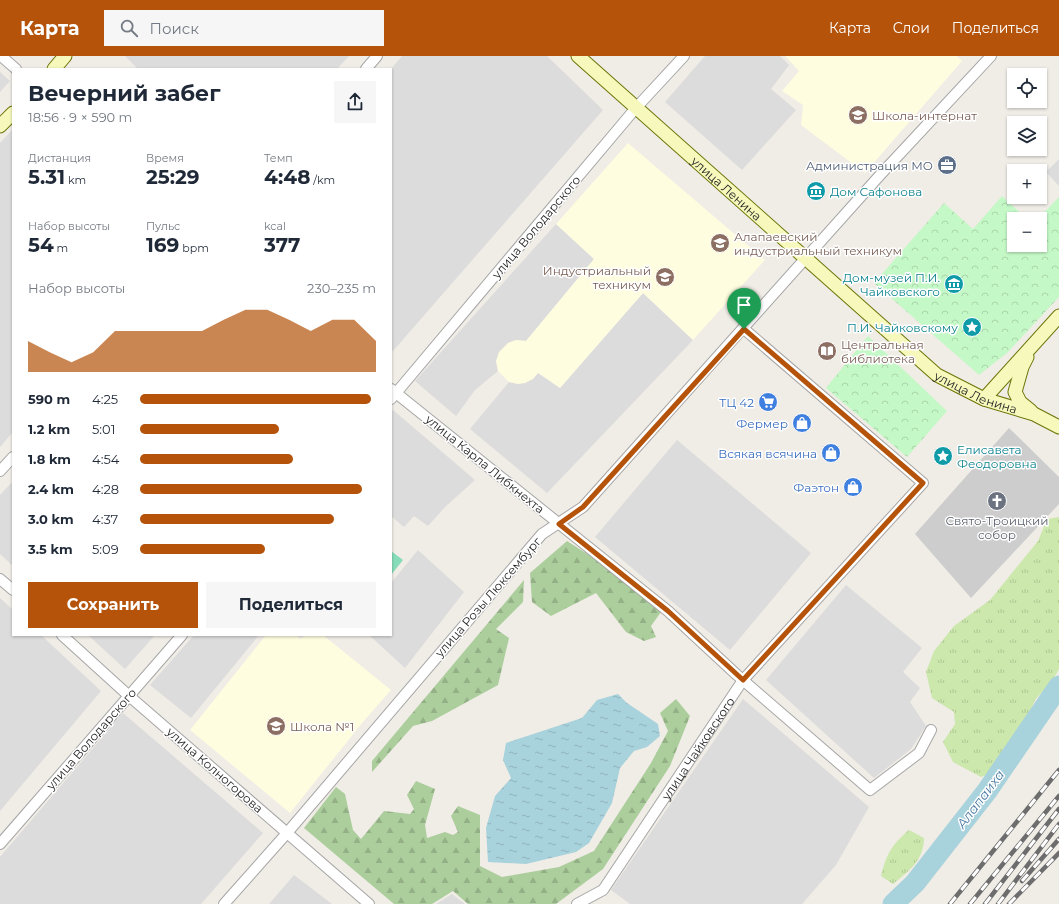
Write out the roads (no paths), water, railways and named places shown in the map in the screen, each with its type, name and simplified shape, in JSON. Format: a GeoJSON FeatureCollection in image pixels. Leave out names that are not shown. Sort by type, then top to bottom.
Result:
{"type":"FeatureCollection","features":[{"type":"Feature","properties":{"kind":"street"},"geometry":{"type":"LineString","coordinates":[[1,56],[15,68]]}},
{"type":"Feature","properties":{"kind":"street"},"geometry":{"type":"LineString","coordinates":[[55,68],[65,56]]}},
{"type":"Feature","properties":{"kind":"street"},"geometry":{"type":"LineString","coordinates":[[367,68],[377,56]]}},
{"type":"Feature","properties":{"kind":"street","name":"улица Ленина"},"geometry":{"type":"LineString","coordinates":[[578,56],[635,109],[937,375],[984,399],[1034,414],[1059,427]]}},
{"type":"Feature","properties":{"kind":"street","name":"улица Володарского"},"geometry":{"type":"LineString","coordinates":[[393,394],[635,109],[684,56]]}},
{"type":"Feature","properties":{"kind":"street","name":"улица Розы Люксембург"},"geometry":{"type":"LineString","coordinates":[[224,904],[287,833],[542,534],[583,507],[744,329],[881,174],[991,56]]}},
{"type":"Feature","properties":{"kind":"street"},"geometry":{"type":"LineString","coordinates":[[0,126],[12,114]]}},
{"type":"Feature","properties":{"kind":"street"},"geometry":{"type":"LineString","coordinates":[[984,399],[1059,316]]}},
{"type":"Feature","properties":{"kind":"street","name":"улица Чайковского"},"geometry":{"type":"LineString","coordinates":[[577,904],[603,890],[743,680],[923,483],[744,329]]}},
{"type":"Feature","properties":{"kind":"street"},"geometry":{"type":"LineString","coordinates":[[1034,414],[1020,402],[1015,392],[1022,367],[1038,339]]}},
{"type":"Feature","properties":{"kind":"street","name":"улица Карла Либкнехта"},"geometry":{"type":"LineString","coordinates":[[393,394],[668,611],[743,680],[870,790],[918,753],[931,730]]}},
{"type":"Feature","properties":{"kind":"street"},"geometry":{"type":"LineString","coordinates":[[0,471],[12,458]]}},
{"type":"Feature","properties":{"kind":"street"},"geometry":{"type":"LineString","coordinates":[[0,578],[12,589]]}},
{"type":"Feature","properties":{"kind":"street","name":"улица Колногорова"},"geometry":{"type":"LineString","coordinates":[[63,636],[128,695],[369,904]]}},
{"type":"Feature","properties":{"kind":"street","name":"улица Володарского"},"geometry":{"type":"LineString","coordinates":[[0,844],[128,695],[181,636]]}},
{"type":"Feature","properties":{"kind":"water"},"geometry":{"type":"Polygon","coordinates":[[[618,694],[627,703],[658,724],[660,736],[647,747],[634,751],[620,768],[612,803],[589,843],[576,852],[526,864],[488,862],[486,828],[495,796],[511,778],[503,760],[506,743],[582,718],[597,700],[618,694]]]}},
{"type":"Feature","properties":{"kind":"waterway","name":"Алапаиха"},"geometry":{"type":"LineString","coordinates":[[893,904],[915,883],[987,791],[1059,686]]}},
{"type":"Feature","properties":{"kind":"railway"},"geometry":{"type":"LineString","coordinates":[[950,904],[1059,770]]}},
{"type":"Feature","properties":{"kind":"railway"},"geometry":{"type":"LineString","coordinates":[[970,904],[1059,796]]}},
{"type":"Feature","properties":{"kind":"railway"},"geometry":{"type":"LineString","coordinates":[[985,904],[1059,809]]}},
{"type":"Feature","properties":{"kind":"railway"},"geometry":{"type":"LineString","coordinates":[[998,904],[1059,824]]}},
{"type":"Feature","properties":{"kind":"railway"},"geometry":{"type":"LineString","coordinates":[[1022,881],[1059,839]]}},
{"type":"Feature","properties":{"kind":"railway"},"geometry":{"type":"LineString","coordinates":[[1009,904],[1059,853]]}},
{"type":"Feature","properties":{"kind":"place","name":"Школа-интернат"},"geometry":{"type":"Point","coordinates":[858,115]}},
{"type":"Feature","properties":{"kind":"place","name":"Администрация МО"},"geometry":{"type":"Point","coordinates":[947,165]}},
{"type":"Feature","properties":{"kind":"place","name":"Дом Сафонова"},"geometry":{"type":"Point","coordinates":[816,191]}},
{"type":"Feature","properties":{"kind":"place","name":"Алапаевский индустриальный техникум"},"geometry":{"type":"Point","coordinates":[720,243]}},
{"type":"Feature","properties":{"kind":"place","name":"Индустриальный техникум"},"geometry":{"type":"Point","coordinates":[665,277]}},
{"type":"Feature","properties":{"kind":"place","name":"Дом-музей П.И. Чайковского"},"geometry":{"type":"Point","coordinates":[954,284]}},
{"type":"Feature","properties":{"kind":"place","name":"П.И. Чайковскому"},"geometry":{"type":"Point","coordinates":[972,327]}},
{"type":"Feature","properties":{"kind":"place","name":"Центральная библиотека"},"geometry":{"type":"Point","coordinates":[827,351]}},
{"type":"Feature","properties":{"kind":"place","name":"ТЦ 42"},"geometry":{"type":"Point","coordinates":[768,402]}},
{"type":"Feature","properties":{"kind":"place","name":"Фермер"},"geometry":{"type":"Point","coordinates":[802,423]}},
{"type":"Feature","properties":{"kind":"place","name":"Всякая всячина"},"geometry":{"type":"Point","coordinates":[831,453]}},
{"type":"Feature","properties":{"kind":"place","name":"Елисавета Феодоровна"},"geometry":{"type":"Point","coordinates":[943,456]}},
{"type":"Feature","properties":{"kind":"place","name":"Фаэтон"},"geometry":{"type":"Point","coordinates":[853,487]}},
{"type":"Feature","properties":{"kind":"place","name":"Свято-Троицкий собор"},"geometry":{"type":"Point","coordinates":[997,501]}},
{"type":"Feature","properties":{"kind":"place","name":"Школа №1"},"geometry":{"type":"Point","coordinates":[276,726]}}]}
